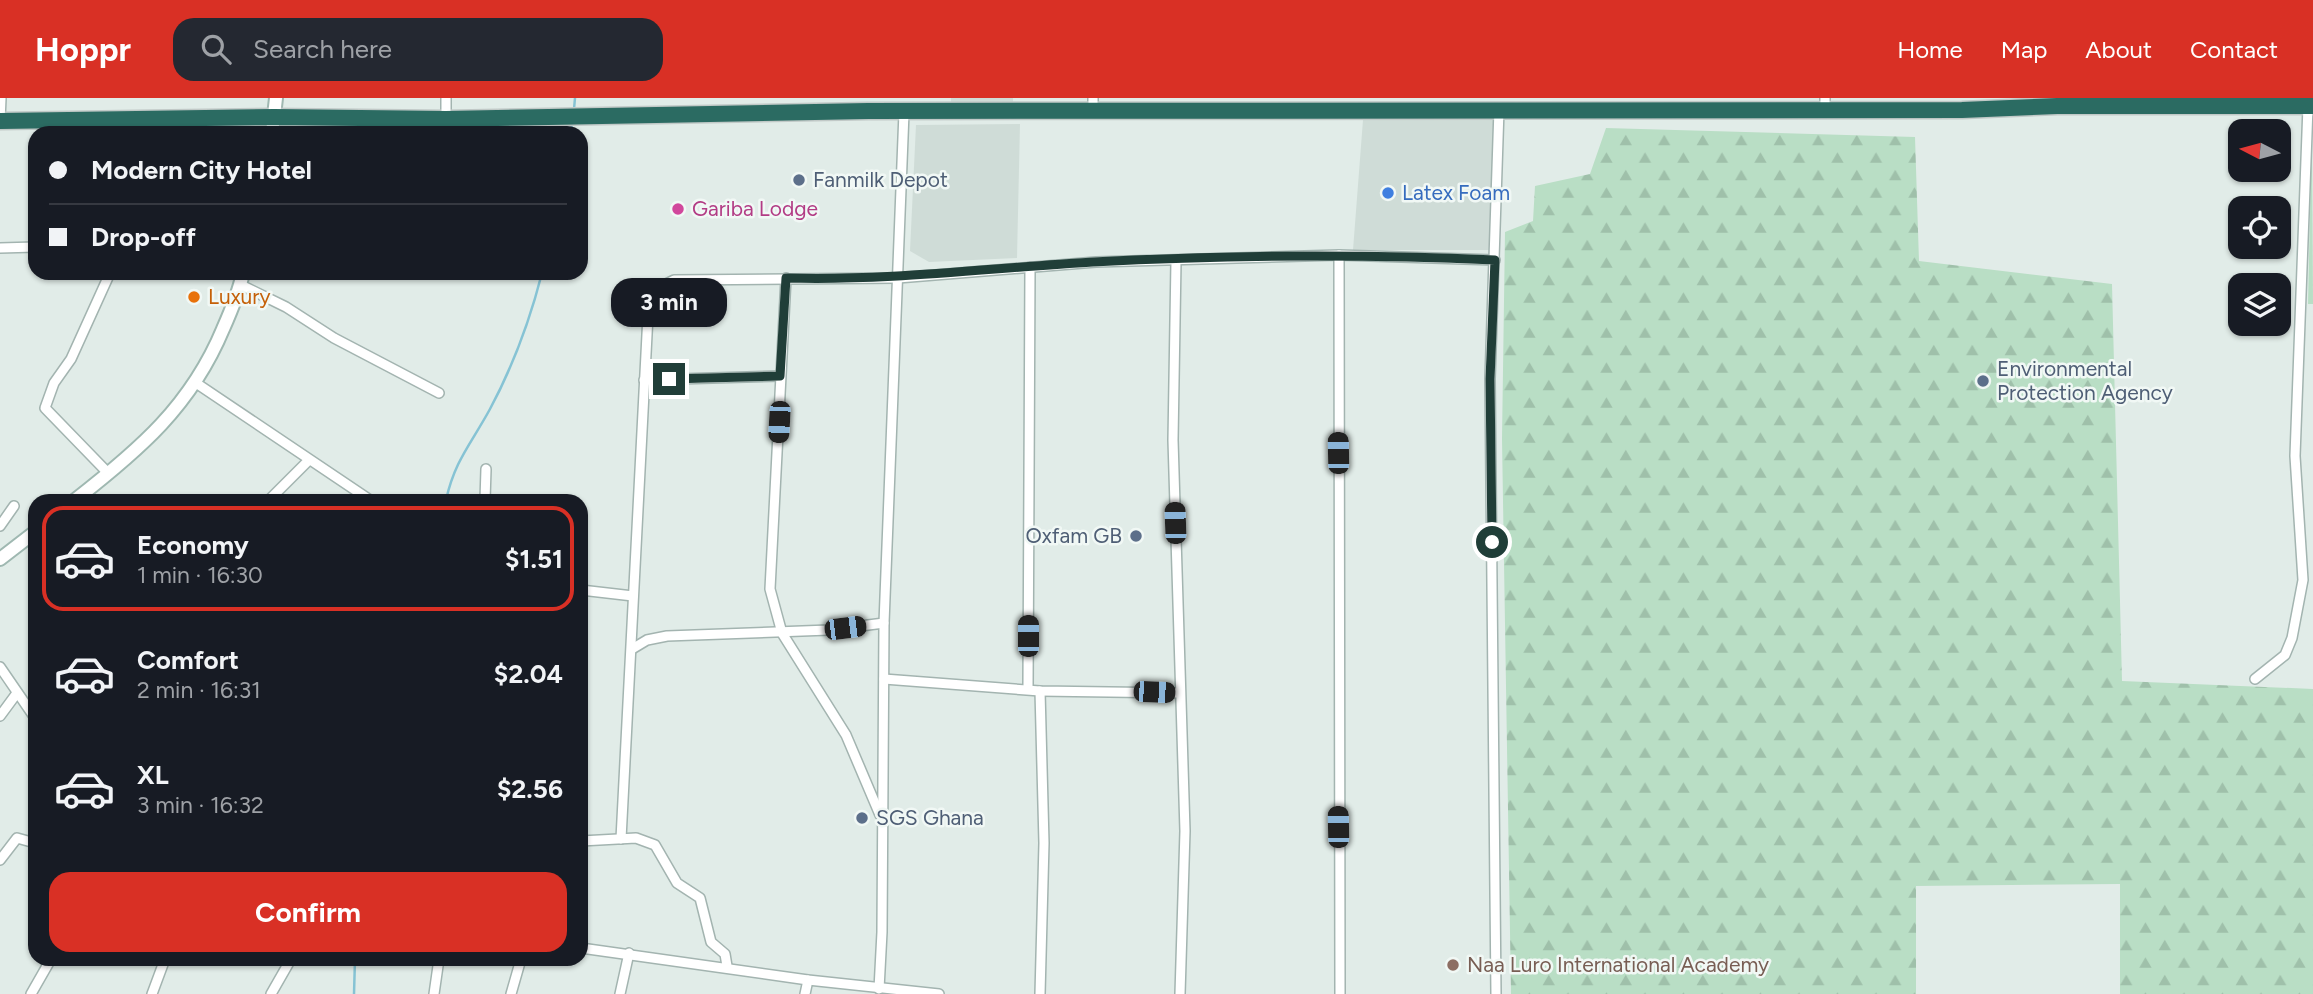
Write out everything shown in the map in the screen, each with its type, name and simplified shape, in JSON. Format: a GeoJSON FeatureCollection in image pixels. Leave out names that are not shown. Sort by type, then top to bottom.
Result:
{"type":"FeatureCollection","features":[{"type":"Feature","properties":{"kind":"highway"},"geometry":{"type":"LineString","coordinates":[[0,121],[273,125],[589,117],[867,104],[904,112],[1093,105],[1434,104],[1499,109],[1825,104],[2311,106]]}},
{"type":"Feature","properties":{"kind":"street"},"geometry":{"type":"LineString","coordinates":[[0,121],[1,98]]}},
{"type":"Feature","properties":{"kind":"street"},"geometry":{"type":"LineString","coordinates":[[273,125],[276,98]]}},
{"type":"Feature","properties":{"kind":"street"},"geometry":{"type":"LineString","coordinates":[[446,98],[446,119]]}},
{"type":"Feature","properties":{"kind":"street"},"geometry":{"type":"LineString","coordinates":[[2255,679],[2285,655],[2292,638],[2303,580],[2295,456],[2311,106]]}},
{"type":"Feature","properties":{"kind":"street"},"geometry":{"type":"LineString","coordinates":[[1496,994],[1490,379],[1499,109]]}},
{"type":"Feature","properties":{"kind":"street"},"geometry":{"type":"LineString","coordinates":[[879,989],[884,623],[904,112]]}},
{"type":"Feature","properties":{"kind":"street"},"geometry":{"type":"LineString","coordinates":[[0,248],[28,247]]}},
{"type":"Feature","properties":{"kind":"street"},"geometry":{"type":"LineString","coordinates":[[621,839],[644,380],[650,299],[660,286],[674,280],[898,278],[1030,267],[1339,255],[1495,260]]}},
{"type":"Feature","properties":{"kind":"street"},"geometry":{"type":"LineString","coordinates":[[1339,255],[1340,994]]}},
{"type":"Feature","properties":{"kind":"street"},"geometry":{"type":"LineString","coordinates":[[1176,261],[1173,440],[1185,831],[1180,994]]}},
{"type":"Feature","properties":{"kind":"street"},"geometry":{"type":"LineString","coordinates":[[1028,688],[1030,267]]}},
{"type":"Feature","properties":{"kind":"street"},"geometry":{"type":"LineString","coordinates":[[786,278],[769,558],[770,589],[782,632],[846,735],[882,820]]}},
{"type":"Feature","properties":{"kind":"street"},"geometry":{"type":"LineString","coordinates":[[107,280],[45,408],[109,474]]}},
{"type":"Feature","properties":{"kind":"street"},"geometry":{"type":"LineString","coordinates":[[83,494],[165,424],[196,383],[215,350],[242,280]]}},
{"type":"Feature","properties":{"kind":"street"},"geometry":{"type":"LineString","coordinates":[[244,280],[334,338],[439,393]]}},
{"type":"Feature","properties":{"kind":"street"},"geometry":{"type":"LineString","coordinates":[[2301,310],[2313,310]]}},
{"type":"Feature","properties":{"kind":"street"},"geometry":{"type":"LineString","coordinates":[[644,380],[780,376]]}},
{"type":"Feature","properties":{"kind":"street"},"geometry":{"type":"LineString","coordinates":[[196,383],[309,460],[353,494]]}},
{"type":"Feature","properties":{"kind":"street"},"geometry":{"type":"LineString","coordinates":[[275,494],[309,460]]}},
{"type":"Feature","properties":{"kind":"street"},"geometry":{"type":"LineString","coordinates":[[485,494],[486,469]]}},
{"type":"Feature","properties":{"kind":"street"},"geometry":{"type":"LineString","coordinates":[[0,526],[14,506]]}},
{"type":"Feature","properties":{"kind":"street"},"geometry":{"type":"LineString","coordinates":[[0,559],[28,537]]}},
{"type":"Feature","properties":{"kind":"street"},"geometry":{"type":"LineString","coordinates":[[588,591],[633,596]]}},
{"type":"Feature","properties":{"kind":"street"},"geometry":{"type":"LineString","coordinates":[[632,649],[647,640],[667,636],[782,632],[884,623]]}},
{"type":"Feature","properties":{"kind":"street"},"geometry":{"type":"LineString","coordinates":[[0,667],[28,708]]}},
{"type":"Feature","properties":{"kind":"street"},"geometry":{"type":"LineString","coordinates":[[884,679],[1040,691],[1179,693]]}},
{"type":"Feature","properties":{"kind":"street"},"geometry":{"type":"LineString","coordinates":[[1040,691],[1044,843],[1040,994]]}},
{"type":"Feature","properties":{"kind":"street"},"geometry":{"type":"LineString","coordinates":[[0,716],[17,693]]}},
{"type":"Feature","properties":{"kind":"street"},"geometry":{"type":"LineString","coordinates":[[0,860],[17,838],[28,841]]}},
{"type":"Feature","properties":{"kind":"street"},"geometry":{"type":"LineString","coordinates":[[588,841],[636,838],[655,845],[677,883],[700,898],[711,942],[725,954],[727,967]]}},
{"type":"Feature","properties":{"kind":"street"},"geometry":{"type":"LineString","coordinates":[[588,949],[879,989],[939,994]]}},
{"type":"Feature","properties":{"kind":"street"},"geometry":{"type":"LineString","coordinates":[[620,994],[629,953]]}},
{"type":"Feature","properties":{"kind":"street"},"geometry":{"type":"LineString","coordinates":[[30,994],[47,966]]}},
{"type":"Feature","properties":{"kind":"street"},"geometry":{"type":"LineString","coordinates":[[152,994],[162,966]]}},
{"type":"Feature","properties":{"kind":"street"},"geometry":{"type":"LineString","coordinates":[[271,994],[287,966]]}},
{"type":"Feature","properties":{"kind":"street"},"geometry":{"type":"LineString","coordinates":[[434,994],[438,966]]}},
{"type":"Feature","properties":{"kind":"street"},"geometry":{"type":"LineString","coordinates":[[511,994],[519,966]]}},
{"type":"Feature","properties":{"kind":"street"},"geometry":{"type":"LineString","coordinates":[[805,994],[808,979]]}},
{"type":"Feature","properties":{"kind":"shaded area"},"geometry":{"type":"Polygon","coordinates":[[[951,98],[1013,98],[1013,103],[951,103],[951,98]]]}},
{"type":"Feature","properties":{"kind":"shaded area"},"geometry":{"type":"Polygon","coordinates":[[[1495,119],[1491,250],[1353,250],[1363,120],[1495,119]]]}},
{"type":"Feature","properties":{"kind":"shaded area"},"geometry":{"type":"Polygon","coordinates":[[[1020,124],[1017,258],[929,262],[910,251],[916,125],[1020,124]]]}},
{"type":"Feature","properties":{"kind":"green space"},"geometry":{"type":"Polygon","coordinates":[[[2312,127],[2313,304],[2308,304],[2312,127]]]}},
{"type":"Feature","properties":{"kind":"green space"},"geometry":{"type":"Polygon","coordinates":[[[1606,128],[1915,137],[1919,261],[2112,284],[2122,681],[2313,689],[2313,994],[2120,994],[2120,884],[1916,886],[1916,994],[1511,994],[1502,439],[1505,232],[1533,221],[1535,186],[1590,174],[1606,128]]]}},
{"type":"Feature","properties":{"kind":"waterway"},"geometry":{"type":"LineString","coordinates":[[574,109],[575,98]]}},
{"type":"Feature","properties":{"kind":"waterway"},"geometry":{"type":"LineString","coordinates":[[572,122],[572,126]]}},
{"type":"Feature","properties":{"kind":"waterway"},"geometry":{"type":"LineString","coordinates":[[448,494],[459,463],[490,409],[513,359],[540,280]]}},
{"type":"Feature","properties":{"kind":"waterway"},"geometry":{"type":"LineString","coordinates":[[354,994],[355,966]]}},
{"type":"Feature","properties":{"kind":"place","name":"Fanmilk Depot"},"geometry":{"type":"Point","coordinates":[799,180]}},
{"type":"Feature","properties":{"kind":"place","name":"Latex Foam"},"geometry":{"type":"Point","coordinates":[1388,193]}},
{"type":"Feature","properties":{"kind":"place","name":"Gariba Lodge"},"geometry":{"type":"Point","coordinates":[678,209]}},
{"type":"Feature","properties":{"kind":"place","name":"Luxury"},"geometry":{"type":"Point","coordinates":[194,297]}},
{"type":"Feature","properties":{"kind":"place","name":"Environmental Protection Agency"},"geometry":{"type":"Point","coordinates":[1983,381]}},
{"type":"Feature","properties":{"kind":"place","name":"Oxfam GB"},"geometry":{"type":"Point","coordinates":[1136,536]}},
{"type":"Feature","properties":{"kind":"place","name":"SGS Ghana"},"geometry":{"type":"Point","coordinates":[862,818]}},
{"type":"Feature","properties":{"kind":"place","name":"Naa Luro International Academy"},"geometry":{"type":"Point","coordinates":[1453,965]}},
{"type":"Feature","properties":{"kind":"route"},"geometry":{"type":"LineString","coordinates":[[669,379],[780,376],[786,278],[898,278],[1096,262],[1339,255],[1495,260],[1490,379],[1492,542]]}}]}
